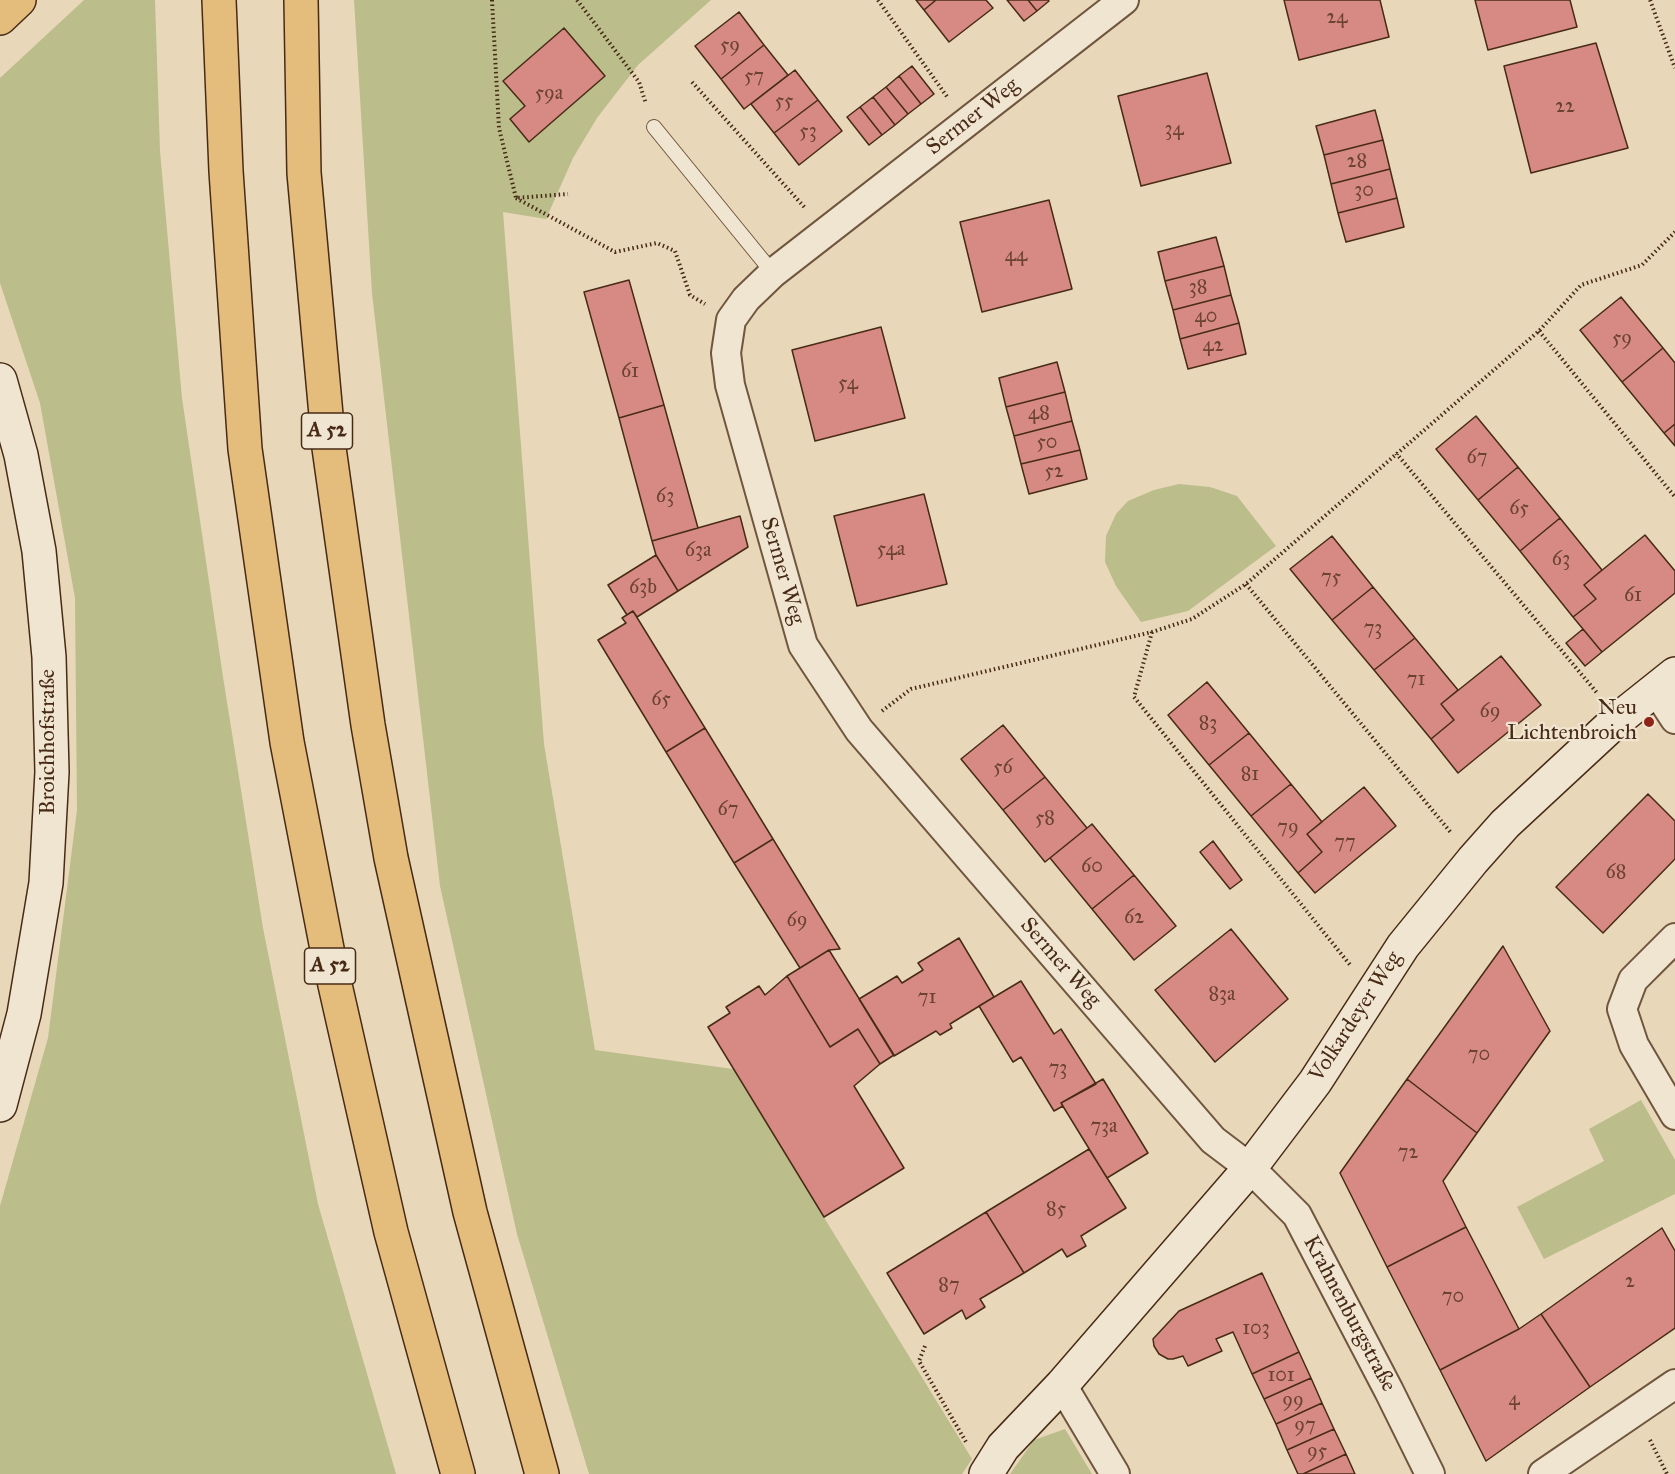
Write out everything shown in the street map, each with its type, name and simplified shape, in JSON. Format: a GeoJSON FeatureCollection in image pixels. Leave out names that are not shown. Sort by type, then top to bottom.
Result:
{"type":"FeatureCollection","features":[{"type":"Feature","properties":{"kind":"highway"},"geometry":{"type":"LineString","coordinates":[[0,18],[19,0]]}},
{"type":"Feature","properties":{"kind":"highway","name":"A 52"},"geometry":{"type":"LineString","coordinates":[[219,0],[226,171],[245,449],[287,742],[328,954],[391,1232],[458,1474]]}},
{"type":"Feature","properties":{"kind":"highway","name":"A 52"},"geometry":{"type":"LineString","coordinates":[[301,0],[303,173],[329,448],[368,725],[391,858],[470,1212],[542,1474]]}},
{"type":"Feature","properties":{"kind":"street","name":"Sermer Weg"},"geometry":{"type":"LineString","coordinates":[[1124,0],[774,273],[746,299],[731,320],[726,353],[730,385],[803,645],[859,730],[1213,1140],[1250,1168]]}},
{"type":"Feature","properties":{"kind":"street","name":"Broichhofstraße"},"geometry":{"type":"LineString","coordinates":[[0,380],[21,455],[39,551],[49,657],[52,772],[46,883],[24,1014],[0,1105]]}},
{"type":"Feature","properties":{"kind":"street","name":"Volkardeyer Weg"},"geometry":{"type":"LineString","coordinates":[[986,1474],[1003,1447],[1062,1385],[1250,1168],[1314,1082],[1403,946],[1473,860],[1505,824],[1619,719],[1666,682]]}},
{"type":"Feature","properties":{"kind":"street"},"geometry":{"type":"LineString","coordinates":[[1666,682],[1675,719]]}},
{"type":"Feature","properties":{"kind":"street"},"geometry":{"type":"LineString","coordinates":[[1675,938],[1633,980],[1622,1009],[1634,1045],[1675,1115]]}},
{"type":"Feature","properties":{"kind":"street","name":"Krahnenburgstraße"},"geometry":{"type":"LineString","coordinates":[[1250,1168],[1298,1215],[1430,1474]]}},
{"type":"Feature","properties":{"kind":"street"},"geometry":{"type":"LineString","coordinates":[[1543,1474],[1675,1384]]}},
{"type":"Feature","properties":{"kind":"street"},"geometry":{"type":"LineString","coordinates":[[1062,1385],[1115,1474]]}},
{"type":"Feature","properties":{"kind":"lane"},"geometry":{"type":"LineString","coordinates":[[654,127],[774,273]]}},
{"type":"Feature","properties":{"kind":"path"},"geometry":{"type":"LineString","coordinates":[[492,0],[499,128],[516,198],[615,252],[657,243],[675,251],[690,295],[731,320]]}},
{"type":"Feature","properties":{"kind":"path"},"geometry":{"type":"LineString","coordinates":[[577,0],[639,82],[654,127]]}},
{"type":"Feature","properties":{"kind":"path"},"geometry":{"type":"LineString","coordinates":[[878,0],[966,123]]}},
{"type":"Feature","properties":{"kind":"path"},"geometry":{"type":"LineString","coordinates":[[1650,0],[1675,68]]}},
{"type":"Feature","properties":{"kind":"path"},"geometry":{"type":"LineString","coordinates":[[692,82],[826,232]]}},
{"type":"Feature","properties":{"kind":"path"},"geometry":{"type":"LineString","coordinates":[[516,198],[568,194]]}},
{"type":"Feature","properties":{"kind":"path"},"geometry":{"type":"LineString","coordinates":[[859,730],[911,689],[1152,632],[1192,619],[1246,584],[1539,331],[1581,285],[1642,265],[1675,232]]}},
{"type":"Feature","properties":{"kind":"path"},"geometry":{"type":"LineString","coordinates":[[1539,331],[1675,498]]}},
{"type":"Feature","properties":{"kind":"path"},"geometry":{"type":"LineString","coordinates":[[1396,453],[1619,719]]}},
{"type":"Feature","properties":{"kind":"path"},"geometry":{"type":"LineString","coordinates":[[1246,584],[1473,860]]}},
{"type":"Feature","properties":{"kind":"path"},"geometry":{"type":"LineString","coordinates":[[1152,632],[1134,697],[1373,993]]}},
{"type":"Feature","properties":{"kind":"path"},"geometry":{"type":"LineString","coordinates":[[926,1346],[919,1361],[966,1443]]}},
{"type":"Feature","properties":{"kind":"green space"},"geometry":{"type":"Polygon","coordinates":[[[84,0],[155,0],[160,151],[182,398],[263,928],[318,1204],[396,1474],[0,1474],[0,1206],[48,1038],[77,810],[75,598],[40,403],[0,283],[0,78],[84,0]]]}},
{"type":"Feature","properties":{"kind":"green space"},"geometry":{"type":"Polygon","coordinates":[[[354,0],[711,0],[638,65],[597,118],[573,158],[546,219],[503,212],[544,744],[595,1050],[733,1069],[972,1459],[962,1474],[589,1474],[517,1234],[440,886],[372,293],[354,0]]]}},
{"type":"Feature","properties":{"kind":"green space"},"geometry":{"type":"Polygon","coordinates":[[[1179,484],[1210,487],[1237,496],[1276,546],[1188,611],[1141,622],[1116,586],[1105,562],[1106,536],[1116,514],[1128,501],[1154,490],[1179,484]]]}},
{"type":"Feature","properties":{"kind":"green space"},"geometry":{"type":"Polygon","coordinates":[[[1641,1100],[1675,1160],[1675,1194],[1544,1259],[1517,1207],[1604,1161],[1589,1129],[1641,1100]]]}},
{"type":"Feature","properties":{"kind":"green space"},"geometry":{"type":"Polygon","coordinates":[[[1065,1429],[1092,1474],[1010,1474],[1034,1440],[1065,1429]]]}},
{"type":"Feature","properties":{"kind":"building"},"geometry":{"type":"Polygon","coordinates":[[[916,0],[936,0],[924,10],[916,0]]]}},
{"type":"Feature","properties":{"kind":"building"},"geometry":{"type":"Polygon","coordinates":[[[936,0],[986,0],[993,8],[949,42],[924,10],[936,0]]]}},
{"type":"Feature","properties":{"kind":"building"},"geometry":{"type":"Polygon","coordinates":[[[1007,0],[1028,0],[1037,11],[1024,21],[1007,0]]]}},
{"type":"Feature","properties":{"kind":"building"},"geometry":{"type":"Polygon","coordinates":[[[1028,0],[1048,0],[1049,1],[1037,11],[1028,0]]]}},
{"type":"Feature","properties":{"kind":"building"},"geometry":{"type":"Polygon","coordinates":[[[1284,0],[1380,0],[1389,37],[1299,60],[1284,0]]]}},
{"type":"Feature","properties":{"kind":"building"},"geometry":{"type":"Polygon","coordinates":[[[1475,0],[1570,0],[1577,27],[1488,50],[1475,0]]]}},
{"type":"Feature","properties":{"kind":"building"},"geometry":{"type":"Polygon","coordinates":[[[739,12],[764,45],[721,79],[695,46],[739,12]]]}},
{"type":"Feature","properties":{"kind":"building"},"geometry":{"type":"Polygon","coordinates":[[[564,28],[605,76],[529,142],[510,119],[525,106],[503,81],[564,28]]]}},
{"type":"Feature","properties":{"kind":"building"},"geometry":{"type":"Polygon","coordinates":[[[1596,43],[1628,148],[1531,173],[1504,66],[1596,43]]]}},
{"type":"Feature","properties":{"kind":"building"},"geometry":{"type":"Polygon","coordinates":[[[764,45],[788,75],[744,109],[721,79],[764,45]]]}},
{"type":"Feature","properties":{"kind":"building"},"geometry":{"type":"Polygon","coordinates":[[[912,66],[934,94],[921,104],[899,76],[912,66]]]}},
{"type":"Feature","properties":{"kind":"building"},"geometry":{"type":"Polygon","coordinates":[[[795,70],[818,100],[774,133],[751,104],[795,70]]]}},
{"type":"Feature","properties":{"kind":"building"},"geometry":{"type":"Polygon","coordinates":[[[1207,73],[1231,163],[1141,186],[1118,96],[1207,73]]]}},
{"type":"Feature","properties":{"kind":"building"},"geometry":{"type":"Polygon","coordinates":[[[899,76],[921,104],[908,114],[886,87],[899,76]]]}},
{"type":"Feature","properties":{"kind":"building"},"geometry":{"type":"Polygon","coordinates":[[[886,87],[908,114],[895,125],[873,97],[886,87]]]}},
{"type":"Feature","properties":{"kind":"building"},"geometry":{"type":"Polygon","coordinates":[[[873,97],[895,125],[882,135],[860,107],[873,97]]]}},
{"type":"Feature","properties":{"kind":"building"},"geometry":{"type":"Polygon","coordinates":[[[818,100],[842,131],[799,165],[774,133],[818,100]]]}},
{"type":"Feature","properties":{"kind":"building"},"geometry":{"type":"Polygon","coordinates":[[[860,107],[882,135],[869,145],[847,117],[860,107]]]}},
{"type":"Feature","properties":{"kind":"building"},"geometry":{"type":"Polygon","coordinates":[[[1375,110],[1383,140],[1324,155],[1316,126],[1375,110]]]}},
{"type":"Feature","properties":{"kind":"building"},"geometry":{"type":"Polygon","coordinates":[[[1383,140],[1390,169],[1331,184],[1324,155],[1383,140]]]}},
{"type":"Feature","properties":{"kind":"building"},"geometry":{"type":"Polygon","coordinates":[[[1390,169],[1397,198],[1338,213],[1331,184],[1390,169]]]}},
{"type":"Feature","properties":{"kind":"building"},"geometry":{"type":"Polygon","coordinates":[[[1397,198],[1404,227],[1346,242],[1338,213],[1397,198]]]}},
{"type":"Feature","properties":{"kind":"building"},"geometry":{"type":"Polygon","coordinates":[[[1049,200],[1072,289],[982,312],[960,222],[1049,200]]]}},
{"type":"Feature","properties":{"kind":"building"},"geometry":{"type":"Polygon","coordinates":[[[1216,237],[1224,266],[1165,281],[1158,252],[1216,237]]]}},
{"type":"Feature","properties":{"kind":"building"},"geometry":{"type":"Polygon","coordinates":[[[1224,266],[1231,295],[1173,310],[1165,281],[1224,266]]]}},
{"type":"Feature","properties":{"kind":"building"},"geometry":{"type":"Polygon","coordinates":[[[629,280],[664,405],[619,418],[584,292],[629,280]]]}},
{"type":"Feature","properties":{"kind":"building"},"geometry":{"type":"Polygon","coordinates":[[[1231,295],[1239,323],[1180,339],[1173,310],[1231,295]]]}},
{"type":"Feature","properties":{"kind":"building"},"geometry":{"type":"Polygon","coordinates":[[[1621,297],[1663,348],[1622,382],[1580,330],[1621,297]]]}},
{"type":"Feature","properties":{"kind":"building"},"geometry":{"type":"Polygon","coordinates":[[[1239,323],[1246,354],[1188,369],[1180,339],[1239,323]]]}},
{"type":"Feature","properties":{"kind":"building"},"geometry":{"type":"Polygon","coordinates":[[[881,327],[905,418],[815,441],[792,350],[881,327]]]}},
{"type":"Feature","properties":{"kind":"building"},"geometry":{"type":"Polygon","coordinates":[[[1663,348],[1675,363],[1675,424],[1664,433],[1622,382],[1663,348]]]}},
{"type":"Feature","properties":{"kind":"building"},"geometry":{"type":"Polygon","coordinates":[[[1057,362],[1065,392],[1006,407],[999,378],[1057,362]]]}},
{"type":"Feature","properties":{"kind":"building"},"geometry":{"type":"Polygon","coordinates":[[[1065,392],[1072,421],[1014,436],[1006,407],[1065,392]]]}},
{"type":"Feature","properties":{"kind":"building"},"geometry":{"type":"Polygon","coordinates":[[[664,405],[698,528],[652,541],[619,418],[664,405]]]}},
{"type":"Feature","properties":{"kind":"building"},"geometry":{"type":"Polygon","coordinates":[[[1476,416],[1518,467],[1478,500],[1436,449],[1476,416]]]}},
{"type":"Feature","properties":{"kind":"building"},"geometry":{"type":"Polygon","coordinates":[[[1072,421],[1080,450],[1021,464],[1014,436],[1072,421]]]}},
{"type":"Feature","properties":{"kind":"building"},"geometry":{"type":"Polygon","coordinates":[[[1675,424],[1675,446],[1664,433],[1675,424]]]}},
{"type":"Feature","properties":{"kind":"building"},"geometry":{"type":"Polygon","coordinates":[[[1080,450],[1087,479],[1029,494],[1021,464],[1080,450]]]}},
{"type":"Feature","properties":{"kind":"building"},"geometry":{"type":"Polygon","coordinates":[[[1518,467],[1560,518],[1520,551],[1478,500],[1518,467]]]}},
{"type":"Feature","properties":{"kind":"building"},"geometry":{"type":"Polygon","coordinates":[[[924,494],[947,584],[857,606],[834,516],[924,494]]]}},
{"type":"Feature","properties":{"kind":"building"},"geometry":{"type":"Polygon","coordinates":[[[740,516],[748,547],[678,591],[656,555],[652,541],[740,516]]]}},
{"type":"Feature","properties":{"kind":"building"},"geometry":{"type":"Polygon","coordinates":[[[1560,518],[1602,570],[1584,585],[1596,599],[1573,617],[1520,551],[1560,518]]]}},
{"type":"Feature","properties":{"kind":"building"},"geometry":{"type":"Polygon","coordinates":[[[1645,535],[1675,571],[1675,593],[1602,652],[1573,617],[1596,599],[1584,585],[1645,535]]]}},
{"type":"Feature","properties":{"kind":"building"},"geometry":{"type":"Polygon","coordinates":[[[1332,536],[1373,587],[1332,620],[1290,569],[1332,536]]]}},
{"type":"Feature","properties":{"kind":"building"},"geometry":{"type":"Polygon","coordinates":[[[656,555],[678,591],[637,617],[633,611],[627,615],[608,585],[656,555]]]}},
{"type":"Feature","properties":{"kind":"building"},"geometry":{"type":"Polygon","coordinates":[[[1373,587],[1415,638],[1374,670],[1332,620],[1373,587]]]}},
{"type":"Feature","properties":{"kind":"building"},"geometry":{"type":"Polygon","coordinates":[[[633,611],[705,728],[666,752],[598,640],[626,623],[622,618],[633,611]]]}},
{"type":"Feature","properties":{"kind":"building"},"geometry":{"type":"Polygon","coordinates":[[[1583,629],[1602,652],[1585,666],[1566,643],[1583,629]]]}},
{"type":"Feature","properties":{"kind":"building"},"geometry":{"type":"Polygon","coordinates":[[[1415,638],[1458,690],[1441,704],[1454,720],[1431,739],[1374,670],[1415,638]]]}},
{"type":"Feature","properties":{"kind":"building"},"geometry":{"type":"Polygon","coordinates":[[[1501,656],[1541,705],[1458,773],[1431,739],[1454,720],[1441,704],[1501,656]]]}},
{"type":"Feature","properties":{"kind":"building"},"geometry":{"type":"Polygon","coordinates":[[[1207,682],[1249,733],[1209,765],[1168,715],[1207,682]]]}},
{"type":"Feature","properties":{"kind":"building"},"geometry":{"type":"Polygon","coordinates":[[[1003,725],[1045,777],[1003,810],[961,759],[1003,725]]]}},
{"type":"Feature","properties":{"kind":"building"},"geometry":{"type":"Polygon","coordinates":[[[705,728],[773,839],[734,863],[666,752],[705,728]]]}},
{"type":"Feature","properties":{"kind":"building"},"geometry":{"type":"Polygon","coordinates":[[[1249,733],[1291,784],[1251,816],[1209,765],[1249,733]]]}},
{"type":"Feature","properties":{"kind":"building"},"geometry":{"type":"Polygon","coordinates":[[[1045,777],[1087,828],[1045,862],[1003,810],[1045,777]]]}},
{"type":"Feature","properties":{"kind":"building"},"geometry":{"type":"Polygon","coordinates":[[[1291,784],[1322,822],[1307,834],[1322,852],[1298,873],[1251,816],[1291,784]]]}},
{"type":"Feature","properties":{"kind":"building"},"geometry":{"type":"Polygon","coordinates":[[[1364,787],[1396,826],[1315,893],[1298,873],[1322,852],[1307,834],[1364,787]]]}},
{"type":"Feature","properties":{"kind":"building"},"geometry":{"type":"Polygon","coordinates":[[[1648,794],[1675,821],[1675,859],[1603,933],[1556,887],[1648,794]]]}},
{"type":"Feature","properties":{"kind":"building"},"geometry":{"type":"Polygon","coordinates":[[[1092,824],[1134,875],[1092,909],[1050,858],[1092,824]]]}},
{"type":"Feature","properties":{"kind":"building"},"geometry":{"type":"Polygon","coordinates":[[[773,839],[840,949],[829,950],[800,968],[734,863],[773,839]]]}},
{"type":"Feature","properties":{"kind":"building"},"geometry":{"type":"Polygon","coordinates":[[[1213,841],[1242,880],[1230,889],[1200,852],[1213,841]]]}},
{"type":"Feature","properties":{"kind":"building"},"geometry":{"type":"Polygon","coordinates":[[[1134,875],[1176,926],[1134,960],[1092,909],[1134,875]]]}},
{"type":"Feature","properties":{"kind":"building"},"geometry":{"type":"Polygon","coordinates":[[[1231,929],[1288,999],[1215,1062],[1155,990],[1231,929]]]}},
{"type":"Feature","properties":{"kind":"building"},"geometry":{"type":"Polygon","coordinates":[[[959,938],[994,997],[950,1024],[952,1028],[940,1035],[936,1031],[894,1056],[859,999],[897,976],[902,983],[923,970],[918,963],[959,938]]]}},
{"type":"Feature","properties":{"kind":"building"},"geometry":{"type":"Polygon","coordinates":[[[1503,946],[1550,1031],[1477,1133],[1407,1079],[1503,946]]]}},
{"type":"Feature","properties":{"kind":"building"},"geometry":{"type":"Polygon","coordinates":[[[829,950],[894,1055],[880,1064],[858,1029],[830,1047],[787,976],[829,950]]]}},
{"type":"Feature","properties":{"kind":"building"},"geometry":{"type":"Polygon","coordinates":[[[787,976],[830,1047],[858,1029],[880,1064],[854,1086],[904,1168],[824,1217],[708,1027],[730,1013],[726,1007],[759,986],[765,995],[787,976]]]}},
{"type":"Feature","properties":{"kind":"building"},"geometry":{"type":"Polygon","coordinates":[[[1021,981],[1054,1034],[1061,1029],[1096,1084],[1061,1103],[1063,1106],[1054,1111],[1021,1057],[1013,1062],[979,1006],[1021,981]]]}},
{"type":"Feature","properties":{"kind":"building"},"geometry":{"type":"Polygon","coordinates":[[[1103,1079],[1148,1153],[1107,1178],[1061,1103],[1103,1079]]]}},
{"type":"Feature","properties":{"kind":"building"},"geometry":{"type":"Polygon","coordinates":[[[1407,1079],[1477,1133],[1443,1181],[1466,1227],[1387,1267],[1340,1173],[1407,1079]]]}},
{"type":"Feature","properties":{"kind":"building"},"geometry":{"type":"Polygon","coordinates":[[[1089,1149],[1126,1208],[1081,1236],[1086,1246],[1067,1257],[1062,1249],[1024,1273],[986,1212],[1089,1149]]]}},
{"type":"Feature","properties":{"kind":"building"},"geometry":{"type":"Polygon","coordinates":[[[986,1212],[1024,1273],[980,1299],[985,1307],[966,1319],[962,1310],[924,1334],[887,1273],[986,1212]]]}},
{"type":"Feature","properties":{"kind":"building"},"geometry":{"type":"Polygon","coordinates":[[[1466,1227],[1519,1329],[1440,1370],[1387,1267],[1466,1227]]]}},
{"type":"Feature","properties":{"kind":"building"},"geometry":{"type":"Polygon","coordinates":[[[1662,1228],[1675,1251],[1675,1328],[1590,1387],[1541,1314],[1662,1228]]]}},
{"type":"Feature","properties":{"kind":"building"},"geometry":{"type":"Polygon","coordinates":[[[1262,1273],[1299,1352],[1252,1374],[1233,1332],[1216,1339],[1222,1351],[1188,1366],[1183,1356],[1168,1359],[1159,1354],[1153,1339],[1179,1311],[1262,1273]]]}},
{"type":"Feature","properties":{"kind":"building"},"geometry":{"type":"Polygon","coordinates":[[[1541,1314],[1590,1387],[1486,1461],[1440,1370],[1519,1329],[1541,1314]]]}},
{"type":"Feature","properties":{"kind":"building"},"geometry":{"type":"Polygon","coordinates":[[[1299,1352],[1311,1378],[1264,1399],[1252,1374],[1299,1352]]]}},
{"type":"Feature","properties":{"kind":"building"},"geometry":{"type":"Polygon","coordinates":[[[1311,1378],[1322,1403],[1276,1424],[1264,1399],[1311,1378]]]}},
{"type":"Feature","properties":{"kind":"building"},"geometry":{"type":"Polygon","coordinates":[[[1322,1403],[1334,1429],[1287,1450],[1276,1424],[1322,1403]]]}},
{"type":"Feature","properties":{"kind":"building"},"geometry":{"type":"Polygon","coordinates":[[[1334,1429],[1346,1454],[1303,1474],[1298,1474],[1287,1450],[1334,1429]]]}},
{"type":"Feature","properties":{"kind":"building"},"geometry":{"type":"Polygon","coordinates":[[[1346,1454],[1355,1474],[1303,1474],[1346,1454]]]}},
{"type":"Feature","properties":{"kind":"place","name":"Neu Lichtenbroich"},"geometry":{"type":"Point","coordinates":[1649,722]}}]}
